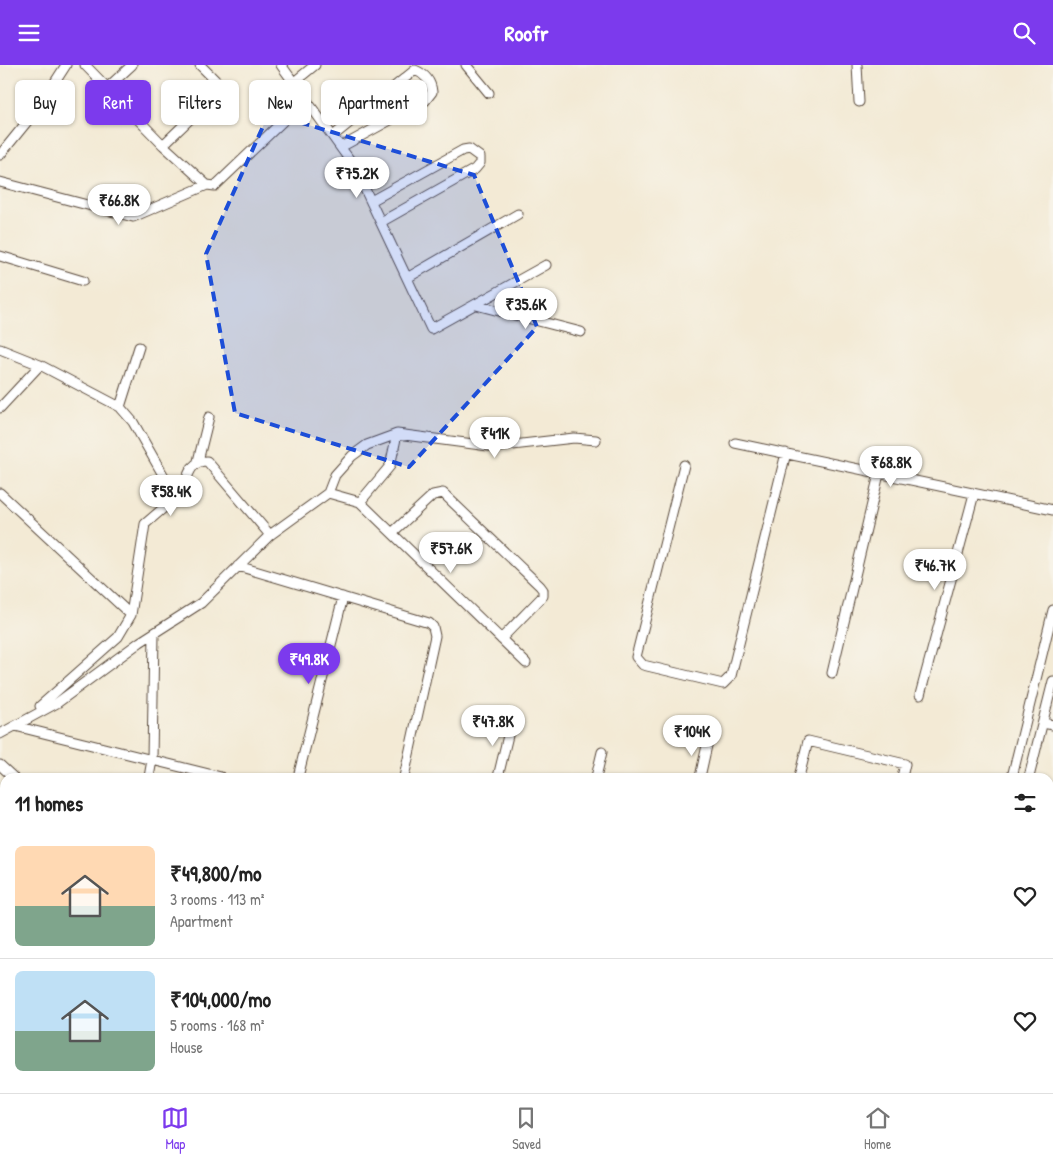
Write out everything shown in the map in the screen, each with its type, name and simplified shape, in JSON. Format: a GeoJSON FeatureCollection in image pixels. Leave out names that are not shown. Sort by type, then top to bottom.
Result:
{"type":"FeatureCollection","features":[{"type":"Feature","properties":{"kind":"street"},"geometry":{"type":"LineString","coordinates":[[0,155],[40,107],[66,65]]}},
{"type":"Feature","properties":{"kind":"street"},"geometry":{"type":"LineString","coordinates":[[85,65],[99,80]]}},
{"type":"Feature","properties":{"kind":"street"},"geometry":{"type":"LineString","coordinates":[[116,80],[132,65]]}},
{"type":"Feature","properties":{"kind":"street"},"geometry":{"type":"LineString","coordinates":[[163,145],[216,94],[218,83],[200,65]]}},
{"type":"Feature","properties":{"kind":"street"},"geometry":{"type":"LineString","coordinates":[[281,65],[291,80]]}},
{"type":"Feature","properties":{"kind":"street"},"geometry":{"type":"LineString","coordinates":[[297,80],[315,65]]}},
{"type":"Feature","properties":{"kind":"street"},"geometry":{"type":"LineString","coordinates":[[857,65],[859,102]]}},
{"type":"Feature","properties":{"kind":"street"},"geometry":{"type":"LineString","coordinates":[[469,66],[489,93]]}},
{"type":"Feature","properties":{"kind":"street"},"geometry":{"type":"LineString","coordinates":[[333,136],[416,70],[428,79],[432,92],[425,101],[341,147]]}},
{"type":"Feature","properties":{"kind":"street"},"geometry":{"type":"LineString","coordinates":[[311,106],[354,166],[431,329],[546,265]]}},
{"type":"Feature","properties":{"kind":"street"},"geometry":{"type":"LineString","coordinates":[[143,125],[207,185]]}},
{"type":"Feature","properties":{"kind":"street"},"geometry":{"type":"LineString","coordinates":[[0,182],[133,217],[207,185],[215,186],[224,180],[279,125]]}},
{"type":"Feature","properties":{"kind":"street"},"geometry":{"type":"LineString","coordinates":[[371,201],[463,150],[469,149],[480,157],[480,163],[475,169],[381,222]]}},
{"type":"Feature","properties":{"kind":"street"},"geometry":{"type":"LineString","coordinates":[[407,278],[518,214]]}},
{"type":"Feature","properties":{"kind":"street"},"geometry":{"type":"LineString","coordinates":[[0,256],[83,281]]}},
{"type":"Feature","properties":{"kind":"street"},"geometry":{"type":"LineString","coordinates":[[476,305],[581,332]]}},
{"type":"Feature","properties":{"kind":"street"},"geometry":{"type":"LineString","coordinates":[[120,407],[139,347]]}},
{"type":"Feature","properties":{"kind":"street"},"geometry":{"type":"LineString","coordinates":[[0,349],[40,365],[120,407],[133,421],[166,480],[182,492]]}},
{"type":"Feature","properties":{"kind":"street"},"geometry":{"type":"LineString","coordinates":[[0,408],[40,365]]}},
{"type":"Feature","properties":{"kind":"street"},"geometry":{"type":"LineString","coordinates":[[40,706],[118,637],[131,615],[145,524],[182,492],[193,465],[198,461],[210,417]]}},
{"type":"Feature","properties":{"kind":"street"},"geometry":{"type":"LineString","coordinates":[[360,502],[390,466],[397,434]]}},
{"type":"Feature","properties":{"kind":"street"},"geometry":{"type":"LineString","coordinates":[[0,734],[57,703],[154,633],[201,603],[270,535],[328,493],[334,475],[352,456],[367,445],[397,434],[496,447],[574,438],[596,440]]}},
{"type":"Feature","properties":{"kind":"street"},"geometry":{"type":"LineString","coordinates":[[735,443],[1053,511]]}},
{"type":"Feature","properties":{"kind":"street"},"geometry":{"type":"LineString","coordinates":[[684,465],[636,657],[643,665],[723,684],[731,677],[786,453]]}},
{"type":"Feature","properties":{"kind":"street"},"geometry":{"type":"LineString","coordinates":[[198,461],[207,461],[270,535]]}},
{"type":"Feature","properties":{"kind":"street"},"geometry":{"type":"LineString","coordinates":[[832,673],[879,473]]}},
{"type":"Feature","properties":{"kind":"street"},"geometry":{"type":"LineString","coordinates":[[0,493],[131,615]]}},
{"type":"Feature","properties":{"kind":"street"},"geometry":{"type":"LineString","coordinates":[[328,493],[360,502],[526,663]]}},
{"type":"Feature","properties":{"kind":"street"},"geometry":{"type":"LineString","coordinates":[[392,533],[433,495],[443,493],[540,586],[543,590],[542,596],[501,639]]}},
{"type":"Feature","properties":{"kind":"street"},"geometry":{"type":"LineString","coordinates":[[920,695],[974,494]]}},
{"type":"Feature","properties":{"kind":"street"},"geometry":{"type":"LineString","coordinates":[[238,566],[429,623],[436,632],[405,773]]}},
{"type":"Feature","properties":{"kind":"street"},"geometry":{"type":"LineString","coordinates":[[299,773],[343,597]]}},
{"type":"Feature","properties":{"kind":"street"},"geometry":{"type":"LineString","coordinates":[[1013,773],[1053,610]]}},
{"type":"Feature","properties":{"kind":"street"},"geometry":{"type":"LineString","coordinates":[[150,773],[152,760],[154,633]]}},
{"type":"Feature","properties":{"kind":"street"},"geometry":{"type":"LineString","coordinates":[[1031,773],[1053,681]]}},
{"type":"Feature","properties":{"kind":"street"},"geometry":{"type":"LineString","coordinates":[[499,773],[511,723]]}},
{"type":"Feature","properties":{"kind":"street"},"geometry":{"type":"LineString","coordinates":[[1043,723],[1053,725]]}},
{"type":"Feature","properties":{"kind":"street"},"geometry":{"type":"LineString","coordinates":[[15,726],[205,773]]}},
{"type":"Feature","properties":{"kind":"street"},"geometry":{"type":"LineString","coordinates":[[701,773],[708,741]]}},
{"type":"Feature","properties":{"kind":"street"},"geometry":{"type":"LineString","coordinates":[[800,773],[808,741],[905,764],[903,773]]}},
{"type":"Feature","properties":{"kind":"street"},"geometry":{"type":"LineString","coordinates":[[597,773],[602,752]]}},
{"type":"Feature","properties":{"kind":"highlighted area"},"geometry":{"type":"Polygon","coordinates":[[[269,113],[474,175],[537,327],[409,467],[235,413],[206,254],[269,113]]]}}]}
